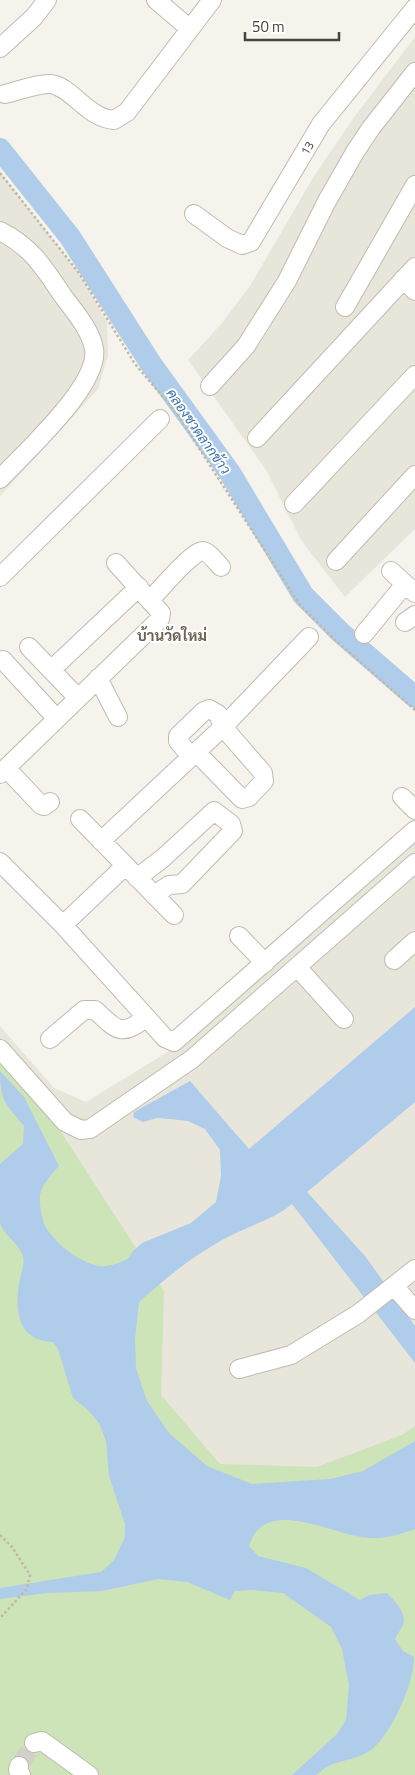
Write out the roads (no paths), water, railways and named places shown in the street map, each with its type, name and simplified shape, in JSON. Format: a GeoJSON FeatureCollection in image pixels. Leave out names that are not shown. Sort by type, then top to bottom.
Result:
{"type":"FeatureCollection","features":[{"type":"Feature","properties":{"kind":"street"},"geometry":{"type":"LineString","coordinates":[[0,48],[34,17],[47,0]]}},
{"type":"Feature","properties":{"kind":"street"},"geometry":{"type":"LineString","coordinates":[[156,0],[190,30]]}},
{"type":"Feature","properties":{"kind":"street"},"geometry":{"type":"LineString","coordinates":[[5,94],[50,84],[60,87],[97,116],[114,120],[127,112],[212,0]]}},
{"type":"Feature","properties":{"kind":"street","name":"13"},"geometry":{"type":"LineString","coordinates":[[194,214],[226,238],[242,245],[251,242],[321,124],[415,8]]}},
{"type":"Feature","properties":{"kind":"street"},"geometry":{"type":"LineString","coordinates":[[210,386],[246,346],[287,281],[327,201],[355,152],[413,79]]}},
{"type":"Feature","properties":{"kind":"street"},"geometry":{"type":"LineString","coordinates":[[345,307],[415,185]]}},
{"type":"Feature","properties":{"kind":"street"},"geometry":{"type":"LineString","coordinates":[[0,231],[14,238],[35,255],[84,325],[94,347],[95,357],[80,391],[0,479]]}},
{"type":"Feature","properties":{"kind":"street"},"geometry":{"type":"LineString","coordinates":[[257,438],[411,279]]}},
{"type":"Feature","properties":{"kind":"street"},"geometry":{"type":"LineString","coordinates":[[294,504],[415,375]]}},
{"type":"Feature","properties":{"kind":"street"},"geometry":{"type":"LineString","coordinates":[[0,577],[160,419]]}},
{"type":"Feature","properties":{"kind":"street"},"geometry":{"type":"LineString","coordinates":[[336,561],[415,475]]}},
{"type":"Feature","properties":{"kind":"street"},"geometry":{"type":"LineString","coordinates":[[51,670],[191,557],[201,551],[205,552],[221,567]]}},
{"type":"Feature","properties":{"kind":"street"},"geometry":{"type":"LineString","coordinates":[[50,802],[44,806],[41,805],[3,771],[160,619],[161,613],[116,563]]}},
{"type":"Feature","properties":{"kind":"street"},"geometry":{"type":"LineString","coordinates":[[364,634],[410,588],[391,571]]}},
{"type":"Feature","properties":{"kind":"street"},"geometry":{"type":"LineString","coordinates":[[101,841],[223,727],[309,637]]}},
{"type":"Feature","properties":{"kind":"street"},"geometry":{"type":"LineString","coordinates":[[29,647],[78,698]]}},
{"type":"Feature","properties":{"kind":"street"},"geometry":{"type":"LineString","coordinates":[[3,660],[57,719]]}},
{"type":"Feature","properties":{"kind":"street"},"geometry":{"type":"LineString","coordinates":[[98,678],[118,717]]}},
{"type":"Feature","properties":{"kind":"street"},"geometry":{"type":"LineString","coordinates":[[209,709],[218,714],[223,727],[265,778],[249,797],[242,799],[194,755],[178,740],[178,736],[204,711],[209,709]]}},
{"type":"Feature","properties":{"kind":"street"},"geometry":{"type":"LineString","coordinates":[[402,797],[415,810]]}},
{"type":"Feature","properties":{"kind":"street"},"geometry":{"type":"LineString","coordinates":[[63,925],[131,872],[163,858],[214,811],[231,824],[233,831],[182,884],[169,885],[154,895]]}},
{"type":"Feature","properties":{"kind":"street"},"geometry":{"type":"LineString","coordinates":[[80,819],[174,915]]}},
{"type":"Feature","properties":{"kind":"street"},"geometry":{"type":"LineString","coordinates":[[0,862],[63,925],[165,1038],[174,1042],[415,830]]}},
{"type":"Feature","properties":{"kind":"street"},"geometry":{"type":"LineString","coordinates":[[0,1050],[65,1122],[81,1130],[90,1129],[192,1059],[415,863]]}},
{"type":"Feature","properties":{"kind":"street"},"geometry":{"type":"LineString","coordinates":[[239,936],[265,963]]}},
{"type":"Feature","properties":{"kind":"street"},"geometry":{"type":"LineString","coordinates":[[394,960],[415,941]]}},
{"type":"Feature","properties":{"kind":"street"},"geometry":{"type":"LineString","coordinates":[[297,967],[344,1019]]}},
{"type":"Feature","properties":{"kind":"street"},"geometry":{"type":"LineString","coordinates":[[202,1002],[210,999],[220,1003]]}},
{"type":"Feature","properties":{"kind":"street"},"geometry":{"type":"LineString","coordinates":[[50,1039],[84,1010],[96,1010],[116,1028],[124,1031],[133,1028],[146,1017]]}},
{"type":"Feature","properties":{"kind":"street"},"geometry":{"type":"LineString","coordinates":[[239,1369],[291,1354],[358,1314],[415,1269]]}},
{"type":"Feature","properties":{"kind":"street"},"geometry":{"type":"LineString","coordinates":[[392,1287],[415,1310]]}},
{"type":"Feature","properties":{"kind":"street"},"geometry":{"type":"LineString","coordinates":[[34,1743],[42,1741],[89,1775]]}},
{"type":"Feature","properties":{"kind":"water"},"geometry":{"type":"Polygon","coordinates":[[[415,1007],[415,1102],[307,1192],[365,1256],[415,1326],[415,1363],[292,1204],[278,1214],[205,1250],[139,1302],[135,1340],[136,1368],[147,1401],[169,1433],[207,1466],[252,1484],[330,1479],[363,1471],[415,1441],[415,1529],[387,1537],[370,1538],[302,1522],[285,1520],[270,1522],[257,1530],[249,1546],[258,1556],[306,1568],[360,1600],[369,1595],[387,1593],[400,1608],[404,1621],[395,1639],[403,1651],[414,1657],[410,1680],[400,1709],[385,1735],[376,1745],[363,1755],[330,1765],[315,1775],[292,1775],[337,1734],[346,1720],[349,1685],[342,1649],[331,1627],[283,1593],[252,1590],[235,1591],[230,1600],[187,1582],[158,1579],[102,1591],[48,1593],[0,1599],[0,1588],[101,1572],[114,1560],[125,1537],[125,1524],[109,1476],[106,1441],[99,1423],[88,1410],[73,1398],[58,1349],[53,1342],[32,1336],[21,1323],[18,1294],[23,1257],[19,1248],[4,1231],[0,1222],[0,1164],[23,1144],[24,1126],[5,1101],[1,1089],[0,1071],[24,1097],[59,1166],[41,1191],[40,1204],[44,1224],[54,1238],[71,1254],[85,1262],[107,1266],[129,1258],[132,1252],[142,1243],[191,1223],[216,1202],[221,1176],[220,1150],[205,1129],[188,1121],[157,1118],[143,1122],[133,1117],[134,1112],[190,1081],[249,1149],[415,1007]]]}},
{"type":"Feature","properties":{"kind":"waterway","name":"คลองชวดลากข้าว"},"geometry":{"type":"LineString","coordinates":[[0,149],[70,237],[151,364],[230,473],[303,595],[341,633],[415,697]]}},
{"type":"Feature","properties":{"kind":"tunnel"},"geometry":{"type":"LineString","coordinates":[[19,1766],[34,1743]]}},
{"type":"Feature","properties":{"kind":"district","name":"บ้านวัดใหม่"},"geometry":{"type":"Point","coordinates":[172,635]}}]}
